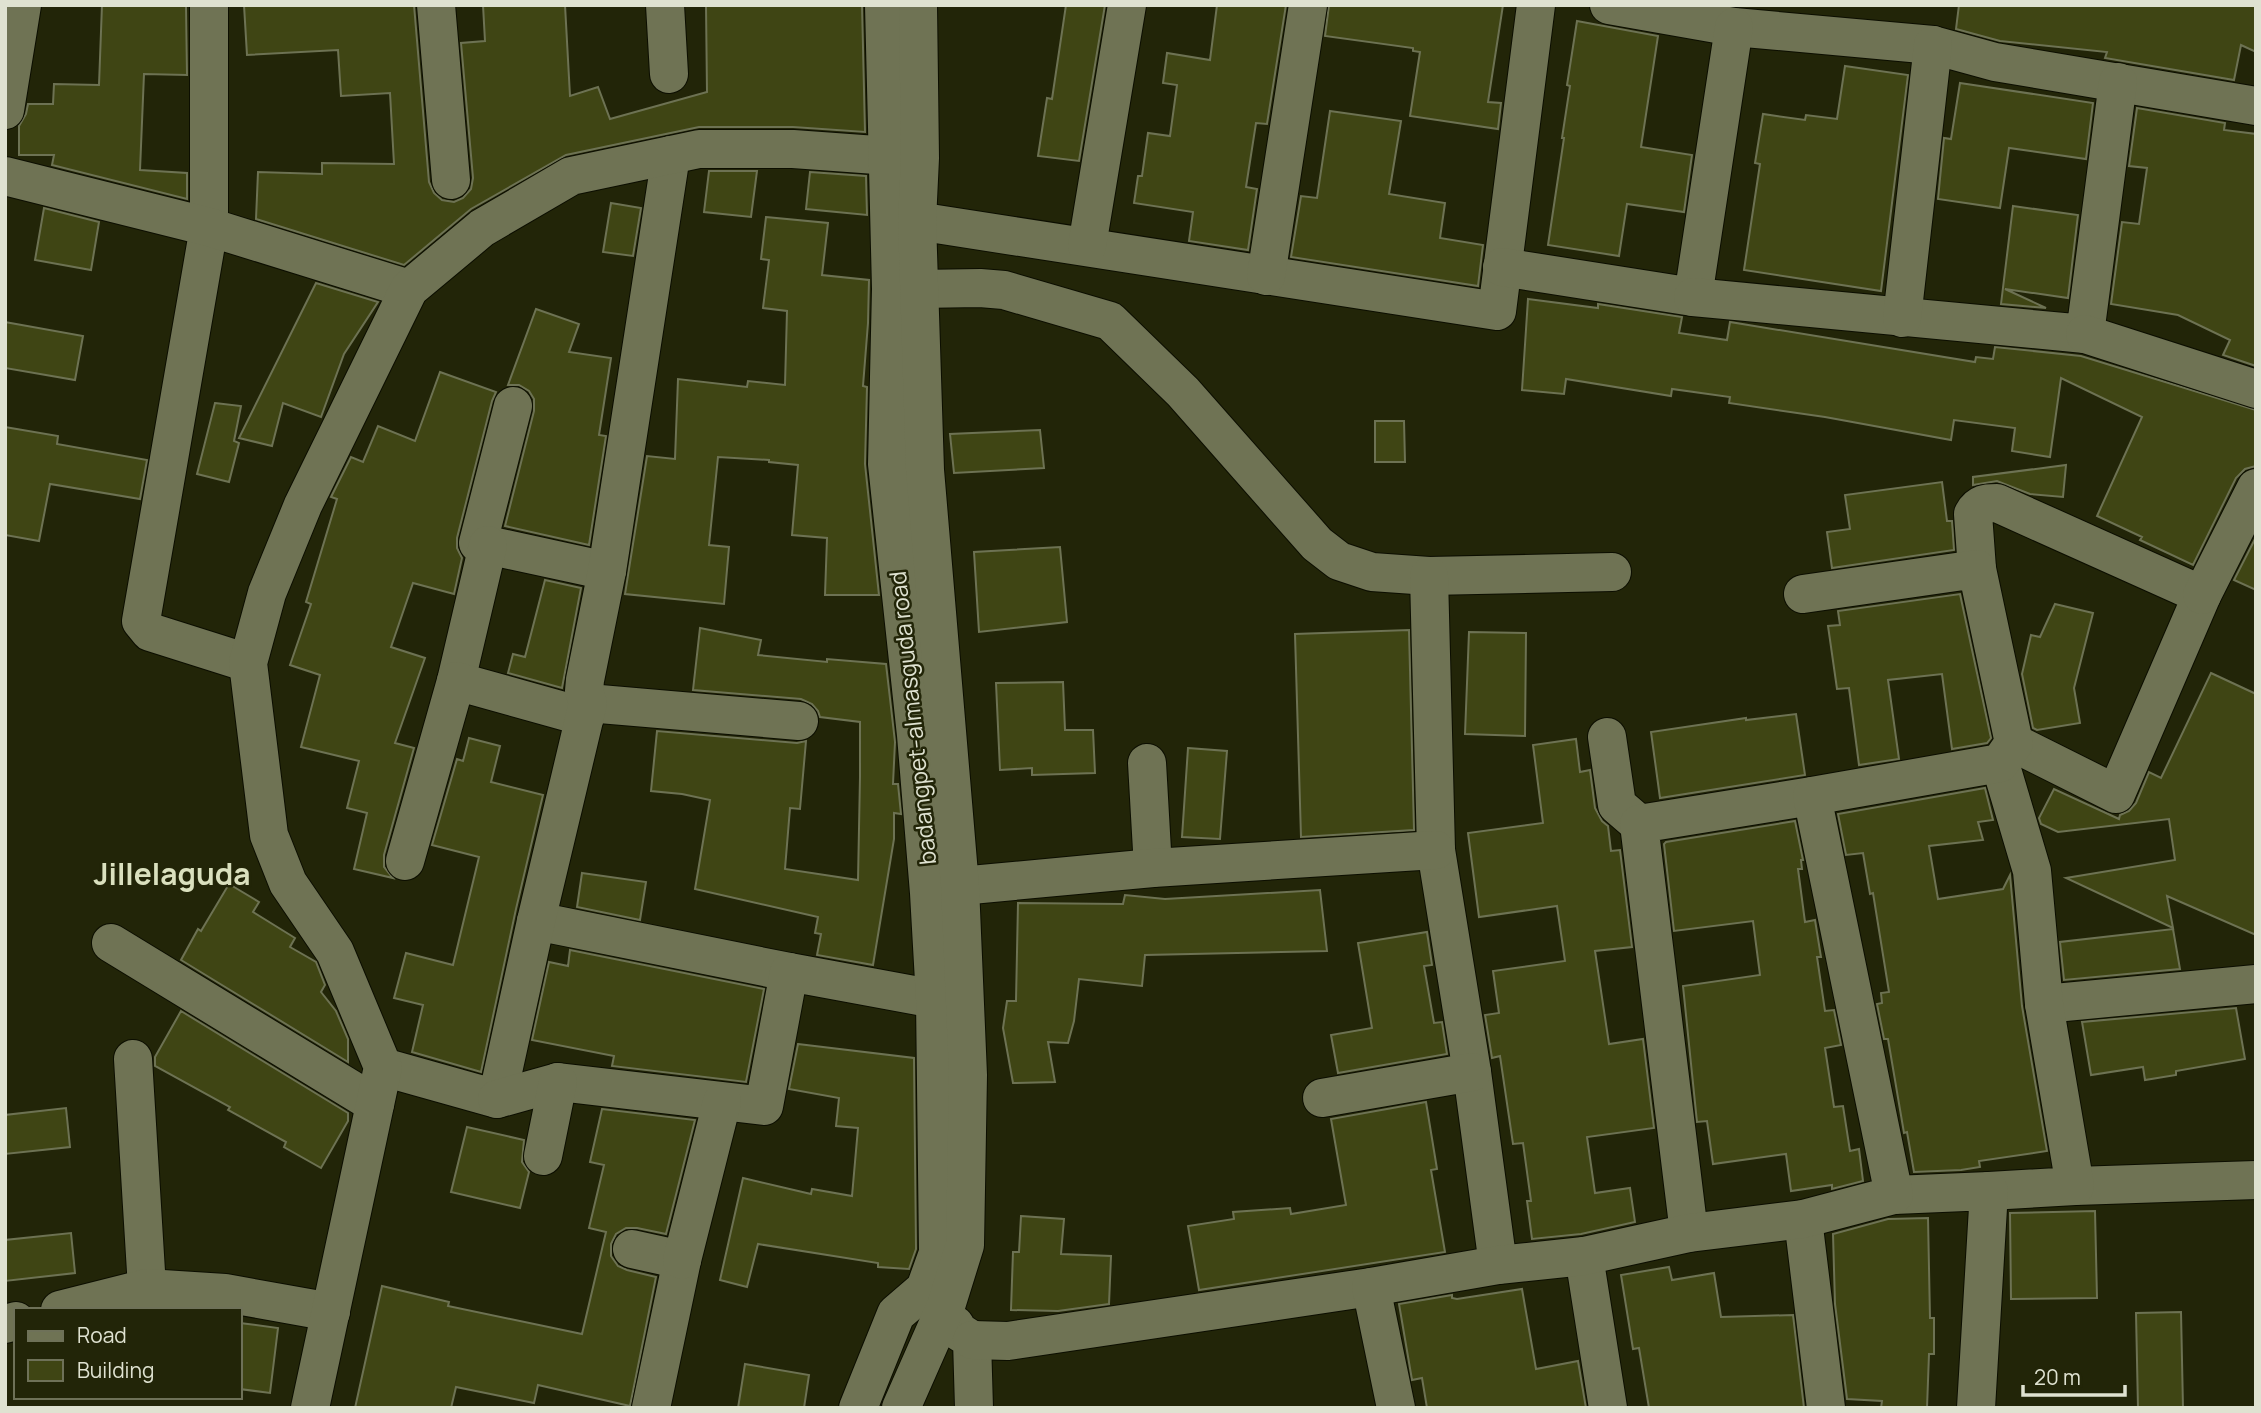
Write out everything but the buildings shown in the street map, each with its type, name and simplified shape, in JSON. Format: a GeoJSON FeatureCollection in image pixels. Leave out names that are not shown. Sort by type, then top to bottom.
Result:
{"type":"FeatureCollection","features":[{"type":"Feature","properties":{"kind":"street"},"geometry":{"type":"LineString","coordinates":[[5,110],[22,5]]}},
{"type":"Feature","properties":{"kind":"street"},"geometry":{"type":"LineString","coordinates":[[209,5],[209,228],[141,621],[150,632],[248,663]]}},
{"type":"Feature","properties":{"kind":"street"},"geometry":{"type":"LineString","coordinates":[[436,5],[452,180]]}},
{"type":"Feature","properties":{"kind":"street"},"geometry":{"type":"LineString","coordinates":[[665,5],[669,74]]}},
{"type":"Feature","properties":{"kind":"street","name":"badangpet-almasguda road"},"geometry":{"type":"LineString","coordinates":[[884,5],[890,156],[891,289],[887,464],[916,735],[929,893],[935,999],[938,1253],[936,1298]]}},
{"type":"Feature","properties":{"kind":"street","name":"badangpet-almasguda road"},"geometry":{"type":"LineString","coordinates":[[901,1408],[936,1298],[965,1245],[968,1074],[960,887],[925,470],[918,289],[918,5]]}},
{"type":"Feature","properties":{"kind":"street"},"geometry":{"type":"LineString","coordinates":[[1087,246],[1127,5]]}},
{"type":"Feature","properties":{"kind":"street"},"geometry":{"type":"LineString","coordinates":[[1266,275],[1308,5]]}},
{"type":"Feature","properties":{"kind":"street"},"geometry":{"type":"LineString","coordinates":[[917,221],[1497,311],[1536,5]]}},
{"type":"Feature","properties":{"kind":"street"},"geometry":{"type":"LineString","coordinates":[[1609,5],[1734,27],[1933,45],[1995,62],[2256,106]]}},
{"type":"Feature","properties":{"kind":"street"},"geometry":{"type":"LineString","coordinates":[[1693,297],[1734,27]]}},
{"type":"Feature","properties":{"kind":"street"},"geometry":{"type":"LineString","coordinates":[[1902,318],[1933,45]]}},
{"type":"Feature","properties":{"kind":"street"},"geometry":{"type":"LineString","coordinates":[[2085,334],[2118,82]]}},
{"type":"Feature","properties":{"kind":"street"},"geometry":{"type":"LineString","coordinates":[[310,1408],[383,1067],[335,952],[288,883],[269,835],[248,663],[267,593],[303,505],[409,289],[482,229],[571,176],[699,149],[793,149],[890,156]]}},
{"type":"Feature","properties":{"kind":"street"},"geometry":{"type":"LineString","coordinates":[[497,1099],[586,710],[583,691],[607,571],[671,155]]}},
{"type":"Feature","properties":{"kind":"street"},"geometry":{"type":"LineString","coordinates":[[5,176],[209,228],[409,289]]}},
{"type":"Feature","properties":{"kind":"street"},"geometry":{"type":"LineString","coordinates":[[1502,267],[1693,297],[2085,334],[2256,389]]}},
{"type":"Feature","properties":{"kind":"street"},"geometry":{"type":"LineString","coordinates":[[918,289],[1004,290],[1111,321],[1183,391],[1317,544],[1339,561],[1429,589],[1612,572]]}},
{"type":"Feature","properties":{"kind":"street"},"geometry":{"type":"LineString","coordinates":[[513,406],[478,543],[607,571]]}},
{"type":"Feature","properties":{"kind":"street"},"geometry":{"type":"LineString","coordinates":[[1639,824],[1812,796],[2007,753],[2116,794],[2202,595],[2256,488]]}},
{"type":"Feature","properties":{"kind":"street"},"geometry":{"type":"LineString","coordinates":[[2075,1186],[2044,1004],[2032,871],[2007,753],[1977,569],[1973,514],[1977,507],[1985,503],[1997,503],[2202,595]]}},
{"type":"Feature","properties":{"kind":"street"},"geometry":{"type":"LineString","coordinates":[[405,861],[456,681],[488,545]]}},
{"type":"Feature","properties":{"kind":"street"},"geometry":{"type":"LineString","coordinates":[[1803,594],[1977,569]]}},
{"type":"Feature","properties":{"kind":"street"},"geometry":{"type":"LineString","coordinates":[[1429,589],[1436,850],[1472,1072],[1498,1265]]}},
{"type":"Feature","properties":{"kind":"street"},"geometry":{"type":"LineString","coordinates":[[456,681],[586,710],[799,721]]}},
{"type":"Feature","properties":{"kind":"street"},"geometry":{"type":"LineString","coordinates":[[1607,737],[1617,805],[1639,824],[1689,1233]]}},
{"type":"Feature","properties":{"kind":"street"},"geometry":{"type":"LineString","coordinates":[[1147,762],[1153,868]]}},
{"type":"Feature","properties":{"kind":"street"},"geometry":{"type":"LineString","coordinates":[[1812,796],[1894,1195]]}},
{"type":"Feature","properties":{"kind":"street"},"geometry":{"type":"LineString","coordinates":[[960,887],[1153,868],[1436,850]]}},
{"type":"Feature","properties":{"kind":"street"},"geometry":{"type":"LineString","coordinates":[[536,921],[935,999]]}},
{"type":"Feature","properties":{"kind":"street"},"geometry":{"type":"LineString","coordinates":[[111,943],[375,1104]]}},
{"type":"Feature","properties":{"kind":"street"},"geometry":{"type":"LineString","coordinates":[[383,1067],[497,1099],[558,1082],[764,1106],[789,972]]}},
{"type":"Feature","properties":{"kind":"street"},"geometry":{"type":"LineString","coordinates":[[2044,1004],[2256,984]]}},
{"type":"Feature","properties":{"kind":"street"},"geometry":{"type":"LineString","coordinates":[[133,1059],[147,1288]]}},
{"type":"Feature","properties":{"kind":"street"},"geometry":{"type":"LineString","coordinates":[[1322,1098],[1472,1072]]}},
{"type":"Feature","properties":{"kind":"street"},"geometry":{"type":"LineString","coordinates":[[543,1156],[558,1082]]}},
{"type":"Feature","properties":{"kind":"street"},"geometry":{"type":"LineString","coordinates":[[651,1408],[682,1260],[722,1102]]}},
{"type":"Feature","properties":{"kind":"street"},"geometry":{"type":"LineString","coordinates":[[936,1298],[958,1331],[972,1340],[1008,1341],[1371,1287],[1498,1265],[1584,1256],[1689,1233],[1803,1220],[1894,1195],[2256,1180]]}},
{"type":"Feature","properties":{"kind":"street"},"geometry":{"type":"LineString","coordinates":[[1976,1408],[1989,1191]]}},
{"type":"Feature","properties":{"kind":"street"},"geometry":{"type":"LineString","coordinates":[[1803,1220],[1826,1408]]}},
{"type":"Feature","properties":{"kind":"street"},"geometry":{"type":"LineString","coordinates":[[632,1249],[682,1260]]}},
{"type":"Feature","properties":{"kind":"street"},"geometry":{"type":"LineString","coordinates":[[1584,1256],[1608,1408]]}},
{"type":"Feature","properties":{"kind":"street"},"geometry":{"type":"LineString","coordinates":[[1371,1287],[1396,1408]]}},
{"type":"Feature","properties":{"kind":"street"},"geometry":{"type":"LineString","coordinates":[[68,1308],[147,1288],[225,1293],[331,1312]]}},
{"type":"Feature","properties":{"kind":"street","name":"badangpet-almasguda road"},"geometry":{"type":"LineString","coordinates":[[858,1408],[896,1314],[936,1298]]}},
{"type":"Feature","properties":{"kind":"street"},"geometry":{"type":"LineString","coordinates":[[972,1340],[974,1408]]}},
{"type":"Feature","properties":{"kind":"district","name":"Jillelaguda"},"geometry":{"type":"Point","coordinates":[172,873]}}]}
